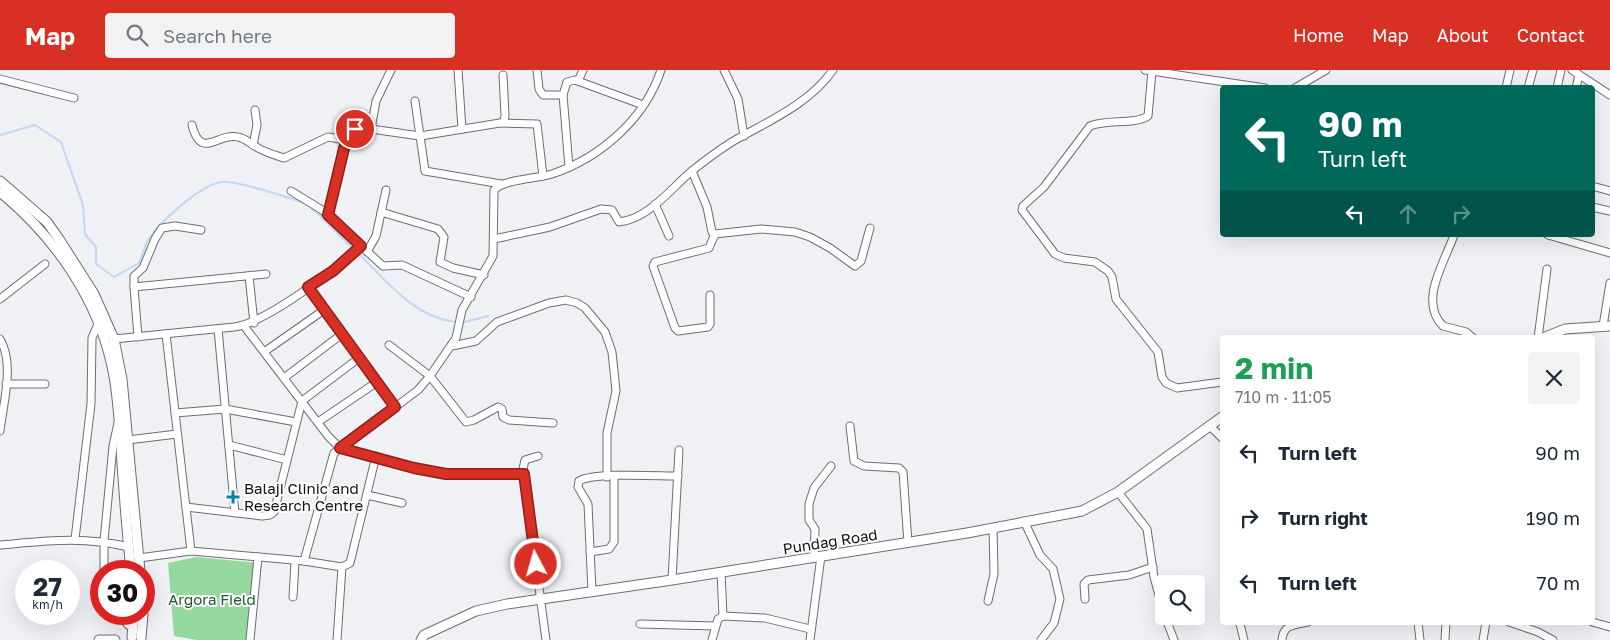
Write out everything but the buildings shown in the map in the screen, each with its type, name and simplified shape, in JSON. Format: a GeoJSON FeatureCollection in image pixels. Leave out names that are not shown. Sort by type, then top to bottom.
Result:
{"type":"FeatureCollection","features":[{"type":"Feature","properties":{"kind":"street"},"geometry":{"type":"LineString","coordinates":[[371,129],[376,101],[391,70]]}},
{"type":"Feature","properties":{"kind":"street"},"geometry":{"type":"LineString","coordinates":[[458,70],[462,129]]}},
{"type":"Feature","properties":{"kind":"street"},"geometry":{"type":"LineString","coordinates":[[537,70],[540,92],[548,96],[563,95]]}},
{"type":"Feature","properties":{"kind":"street"},"geometry":{"type":"LineString","coordinates":[[578,81],[583,70]]}},
{"type":"Feature","properties":{"kind":"street"},"geometry":{"type":"LineString","coordinates":[[415,100],[425,171],[501,184],[543,176],[570,167],[610,143],[628,126],[643,105],[653,90],[661,70]]}},
{"type":"Feature","properties":{"kind":"street"},"geometry":{"type":"LineString","coordinates":[[724,70],[738,99],[744,136]]}},
{"type":"Feature","properties":{"kind":"street"},"geometry":{"type":"LineString","coordinates":[[494,239],[550,227],[601,209],[612,210],[616,220],[632,219],[655,204],[692,171],[722,148],[778,117],[812,93],[833,70]]}},
{"type":"Feature","properties":{"kind":"street"},"geometry":{"type":"LineString","coordinates":[[1300,85],[1326,70]]}},
{"type":"Feature","properties":{"kind":"street"},"geometry":{"type":"LineString","coordinates":[[1507,85],[1510,70]]}},
{"type":"Feature","properties":{"kind":"street"},"geometry":{"type":"LineString","coordinates":[[1529,85],[1534,70]]}},
{"type":"Feature","properties":{"kind":"street"},"geometry":{"type":"LineString","coordinates":[[1558,85],[1561,70]]}},
{"type":"Feature","properties":{"kind":"street"},"geometry":{"type":"LineString","coordinates":[[1572,70],[1595,85]]}},
{"type":"Feature","properties":{"kind":"street"},"geometry":{"type":"LineString","coordinates":[[1220,382],[1177,388],[1166,384],[1162,376],[1158,352],[1116,299],[1112,277],[1108,271],[1095,262],[1064,258],[1055,254],[1022,210],[1023,206],[1044,187],[1090,126],[1099,122],[1136,120],[1148,116],[1149,71],[1245,85]]}},
{"type":"Feature","properties":{"kind":"street"},"geometry":{"type":"LineString","coordinates":[[500,123],[504,122],[505,115],[503,75]]}},
{"type":"Feature","properties":{"kind":"street"},"geometry":{"type":"LineString","coordinates":[[1577,85],[1580,75]]}},
{"type":"Feature","properties":{"kind":"street"},"geometry":{"type":"LineString","coordinates":[[0,79],[74,98]]}},
{"type":"Feature","properties":{"kind":"street"},"geometry":{"type":"LineString","coordinates":[[570,167],[563,95],[569,81],[578,81],[643,105]]}},
{"type":"Feature","properties":{"kind":"street"},"geometry":{"type":"LineString","coordinates":[[1595,85],[1608,94],[1610,84]]}},
{"type":"Feature","properties":{"kind":"street"},"geometry":{"type":"LineString","coordinates":[[253,145],[257,125],[255,110]]}},
{"type":"Feature","properties":{"kind":"street"},"geometry":{"type":"LineString","coordinates":[[328,215],[346,140],[348,134],[355,129],[371,129],[420,136],[500,123],[537,124],[543,176]]}},
{"type":"Feature","properties":{"kind":"street"},"geometry":{"type":"LineString","coordinates":[[192,125],[197,138],[205,143],[211,144],[236,136],[253,145],[287,157],[328,137],[346,140]]}},
{"type":"Feature","properties":{"kind":"street"},"geometry":{"type":"LineString","coordinates":[[692,171],[707,207],[712,232],[715,234]]}},
{"type":"Feature","properties":{"kind":"street"},"geometry":{"type":"LineString","coordinates":[[0,180],[47,222],[59,238],[94,294],[114,339],[122,379],[139,558],[191,551],[296,562],[304,561],[342,567],[350,563],[353,557],[376,456]]}},
{"type":"Feature","properties":{"kind":"street"},"geometry":{"type":"LineString","coordinates":[[304,561],[331,459],[340,448],[418,390],[452,346],[456,338],[462,310],[484,275],[493,256],[493,195],[494,190],[501,184]]}},
{"type":"Feature","properties":{"kind":"street"},"geometry":{"type":"LineString","coordinates":[[1595,187],[1610,191]]}},
{"type":"Feature","properties":{"kind":"street"},"geometry":{"type":"LineString","coordinates":[[114,339],[218,329],[254,323],[333,271],[376,236],[386,190]]}},
{"type":"Feature","properties":{"kind":"street"},"geometry":{"type":"LineString","coordinates":[[291,191],[312,202],[328,215],[362,249],[383,266],[402,265],[471,297]]}},
{"type":"Feature","properties":{"kind":"street"},"geometry":{"type":"LineString","coordinates":[[0,192],[25,212],[60,253],[83,290],[98,324],[113,372],[119,419],[130,560]]}},
{"type":"Feature","properties":{"kind":"street"},"geometry":{"type":"LineString","coordinates":[[655,204],[669,236]]}},
{"type":"Feature","properties":{"kind":"street"},"geometry":{"type":"LineString","coordinates":[[1595,208],[1610,211]]}},
{"type":"Feature","properties":{"kind":"street"},"geometry":{"type":"LineString","coordinates":[[381,212],[438,229],[444,238],[440,262],[453,268],[484,275]]}},
{"type":"Feature","properties":{"kind":"street"},"geometry":{"type":"LineString","coordinates":[[138,337],[134,276],[143,268],[155,239],[162,228],[175,226],[201,230]]}},
{"type":"Feature","properties":{"kind":"street"},"geometry":{"type":"LineString","coordinates":[[715,234],[761,229],[795,232],[824,244],[855,266],[861,261],[870,228]]}},
{"type":"Feature","properties":{"kind":"street"},"geometry":{"type":"LineString","coordinates":[[710,296],[710,324],[708,327],[677,330],[653,266],[655,262],[665,258],[710,247],[715,234]]}},
{"type":"Feature","properties":{"kind":"street"},"geometry":{"type":"LineString","coordinates":[[1453,237],[1435,284],[1432,298],[1433,309],[1443,326],[1466,332],[1470,335]]}},
{"type":"Feature","properties":{"kind":"street"},"geometry":{"type":"LineString","coordinates":[[1555,237],[1610,253]]}},
{"type":"Feature","properties":{"kind":"street"},"geometry":{"type":"LineString","coordinates":[[0,299],[46,264]]}},
{"type":"Feature","properties":{"kind":"street"},"geometry":{"type":"LineString","coordinates":[[1538,335],[1547,269]]}},
{"type":"Feature","properties":{"kind":"street"},"geometry":{"type":"LineString","coordinates":[[134,287],[266,274]]}},
{"type":"Feature","properties":{"kind":"street"},"geometry":{"type":"LineString","coordinates":[[249,276],[254,323]]}},
{"type":"Feature","properties":{"kind":"street"},"geometry":{"type":"LineString","coordinates":[[1551,335],[1565,330],[1606,326],[1610,283]]}},
{"type":"Feature","properties":{"kind":"street"},"geometry":{"type":"LineString","coordinates":[[308,287],[395,407]]}},
{"type":"Feature","properties":{"kind":"street"},"geometry":{"type":"LineString","coordinates":[[452,346],[476,341],[497,322],[549,303],[566,300],[577,303],[585,308],[604,332],[612,352],[616,391],[608,433],[614,542],[609,548],[590,552]]}},
{"type":"Feature","properties":{"kind":"street"},"geometry":{"type":"LineString","coordinates":[[264,352],[324,310]]}},
{"type":"Feature","properties":{"kind":"street"},"geometry":{"type":"LineString","coordinates":[[75,538],[91,404],[92,338],[98,324]]}},
{"type":"Feature","properties":{"kind":"street"},"geometry":{"type":"LineString","coordinates":[[244,326],[328,436],[340,448],[376,456],[414,468],[446,474],[524,474]]}},
{"type":"Feature","properties":{"kind":"street"},"geometry":{"type":"LineString","coordinates":[[218,329],[236,513]]}},
{"type":"Feature","properties":{"kind":"street"},"geometry":{"type":"LineString","coordinates":[[166,334],[191,551]]}},
{"type":"Feature","properties":{"kind":"street"},"geometry":{"type":"LineString","coordinates":[[284,378],[342,334]]}},
{"type":"Feature","properties":{"kind":"street"},"geometry":{"type":"LineString","coordinates":[[0,339],[6,352],[6,384],[0,431]]}},
{"type":"Feature","properties":{"kind":"street"},"geometry":{"type":"LineString","coordinates":[[389,345],[430,376],[466,422],[474,420],[498,407],[502,408],[504,418],[509,420],[553,423]]}},
{"type":"Feature","properties":{"kind":"street"},"geometry":{"type":"LineString","coordinates":[[186,507],[262,516],[270,515],[274,512],[302,401],[360,358]]}},
{"type":"Feature","properties":{"kind":"street"},"geometry":{"type":"LineString","coordinates":[[318,422],[377,382]]}},
{"type":"Feature","properties":{"kind":"street"},"geometry":{"type":"LineString","coordinates":[[6,384],[45,384]]}},
{"type":"Feature","properties":{"kind":"street"},"geometry":{"type":"LineString","coordinates":[[175,414],[226,409],[296,422]]}},
{"type":"Feature","properties":{"kind":"street","name":"Pundag Road"},"geometry":{"type":"LineString","coordinates":[[420,640],[424,636],[476,611],[540,598],[672,580],[908,543],[1082,511],[1118,492],[1220,418]]}},
{"type":"Feature","properties":{"kind":"street"},"geometry":{"type":"LineString","coordinates":[[104,560],[113,446],[119,419]]}},
{"type":"Feature","properties":{"kind":"street"},"geometry":{"type":"LineString","coordinates":[[1209,425],[1220,436]]}},
{"type":"Feature","properties":{"kind":"street"},"geometry":{"type":"LineString","coordinates":[[850,426],[854,462],[864,466],[899,468],[903,472],[908,543]]}},
{"type":"Feature","properties":{"kind":"street"},"geometry":{"type":"LineString","coordinates":[[128,440],[177,434]]}},
{"type":"Feature","properties":{"kind":"street"},"geometry":{"type":"LineString","coordinates":[[229,445],[287,460]]}},
{"type":"Feature","properties":{"kind":"street"},"geometry":{"type":"LineString","coordinates":[[672,580],[679,450]]}},
{"type":"Feature","properties":{"kind":"street"},"geometry":{"type":"LineString","coordinates":[[538,456],[525,460],[524,474],[546,640]]}},
{"type":"Feature","properties":{"kind":"street"},"geometry":{"type":"LineString","coordinates":[[810,640],[817,556],[815,529],[810,520],[809,504],[814,488],[831,466]]}},
{"type":"Feature","properties":{"kind":"street"},"geometry":{"type":"LineString","coordinates":[[592,591],[588,504],[578,482],[580,479],[678,476]]}},
{"type":"Feature","properties":{"kind":"street"},"geometry":{"type":"LineString","coordinates":[[1118,492],[1147,529],[1155,575]]}},
{"type":"Feature","properties":{"kind":"street"},"geometry":{"type":"LineString","coordinates":[[367,495],[402,503]]}},
{"type":"Feature","properties":{"kind":"street"},"geometry":{"type":"LineString","coordinates":[[1024,521],[1040,555],[1054,569],[1060,599],[1054,623],[1041,640]]}},
{"type":"Feature","properties":{"kind":"street"},"geometry":{"type":"LineString","coordinates":[[988,601],[994,574],[993,528]]}},
{"type":"Feature","properties":{"kind":"street"},"geometry":{"type":"LineString","coordinates":[[0,545],[75,538],[104,541],[129,547]]}},
{"type":"Feature","properties":{"kind":"street"},"geometry":{"type":"LineString","coordinates":[[250,640],[258,558]]}},
{"type":"Feature","properties":{"kind":"street"},"geometry":{"type":"LineString","coordinates":[[293,597],[296,562]]}},
{"type":"Feature","properties":{"kind":"street"},"geometry":{"type":"LineString","coordinates":[[337,640],[342,567]]}},
{"type":"Feature","properties":{"kind":"street"},"geometry":{"type":"LineString","coordinates":[[1085,599],[1084,584],[1088,580],[1129,575],[1153,567]]}},
{"type":"Feature","properties":{"kind":"street"},"geometry":{"type":"LineString","coordinates":[[721,572],[724,616]]}},
{"type":"Feature","properties":{"kind":"street"},"geometry":{"type":"LineString","coordinates":[[712,640],[718,619],[724,616],[765,618],[810,629]]}},
{"type":"Feature","properties":{"kind":"street"},"geometry":{"type":"LineString","coordinates":[[1595,623],[1610,627]]}},
{"type":"Feature","properties":{"kind":"street"},"geometry":{"type":"LineString","coordinates":[[640,624],[715,626]]}},
{"type":"Feature","properties":{"kind":"street"},"geometry":{"type":"LineString","coordinates":[[128,625],[133,626],[137,639]]}},
{"type":"Feature","properties":{"kind":"street"},"geometry":{"type":"LineString","coordinates":[[137,639],[140,625]]}},
{"type":"Feature","properties":{"kind":"street"},"geometry":{"type":"LineString","coordinates":[[1168,625],[1174,640]]}},
{"type":"Feature","properties":{"kind":"street"},"geometry":{"type":"LineString","coordinates":[[1240,625],[1244,640]]}},
{"type":"Feature","properties":{"kind":"street"},"geometry":{"type":"LineString","coordinates":[[1282,640],[1282,632],[1286,627],[1295,625]]}},
{"type":"Feature","properties":{"kind":"street"},"geometry":{"type":"LineString","coordinates":[[1418,625],[1420,640]]}},
{"type":"Feature","properties":{"kind":"street"},"geometry":{"type":"LineString","coordinates":[[1445,640],[1446,625]]}},
{"type":"Feature","properties":{"kind":"street"},"geometry":{"type":"LineString","coordinates":[[1483,640],[1486,625]]}},
{"type":"Feature","properties":{"kind":"street"},"geometry":{"type":"LineString","coordinates":[[1518,625],[1554,640]]}},
{"type":"Feature","properties":{"kind":"street"},"geometry":{"type":"LineString","coordinates":[[99,640],[115,640]]}},
{"type":"Feature","properties":{"kind":"green space","name":"Argora Field"},"geometry":{"type":"Polygon","coordinates":[[[196,557],[258,563],[249,640],[197,640],[174,636],[168,563],[196,557]]]}},
{"type":"Feature","properties":{"kind":"waterway"},"geometry":{"type":"LineString","coordinates":[[0,135],[35,125],[61,142],[83,205],[85,234],[96,247],[96,264],[114,277],[139,263],[147,242],[160,225],[180,206],[212,185],[228,182],[263,190],[307,204]]}},
{"type":"Feature","properties":{"kind":"waterway"},"geometry":{"type":"LineString","coordinates":[[312,208],[353,249]]}},
{"type":"Feature","properties":{"kind":"waterway"},"geometry":{"type":"LineString","coordinates":[[357,252],[390,285],[414,305],[441,319],[456,322]]}},
{"type":"Feature","properties":{"kind":"waterway"},"geometry":{"type":"LineString","coordinates":[[461,323],[488,316]]}},
{"type":"Feature","properties":{"kind":"place","name":"Balaji Clinic and Research Centre"},"geometry":{"type":"Point","coordinates":[233,497]}},
{"type":"Feature","properties":{"kind":"route"},"geometry":{"type":"LineString","coordinates":[[355,129],[347,136],[328,215],[361,246],[328,275],[308,287],[395,407],[340,448],[376,456],[414,468],[446,474],[524,474],[536,564]]}}]}
